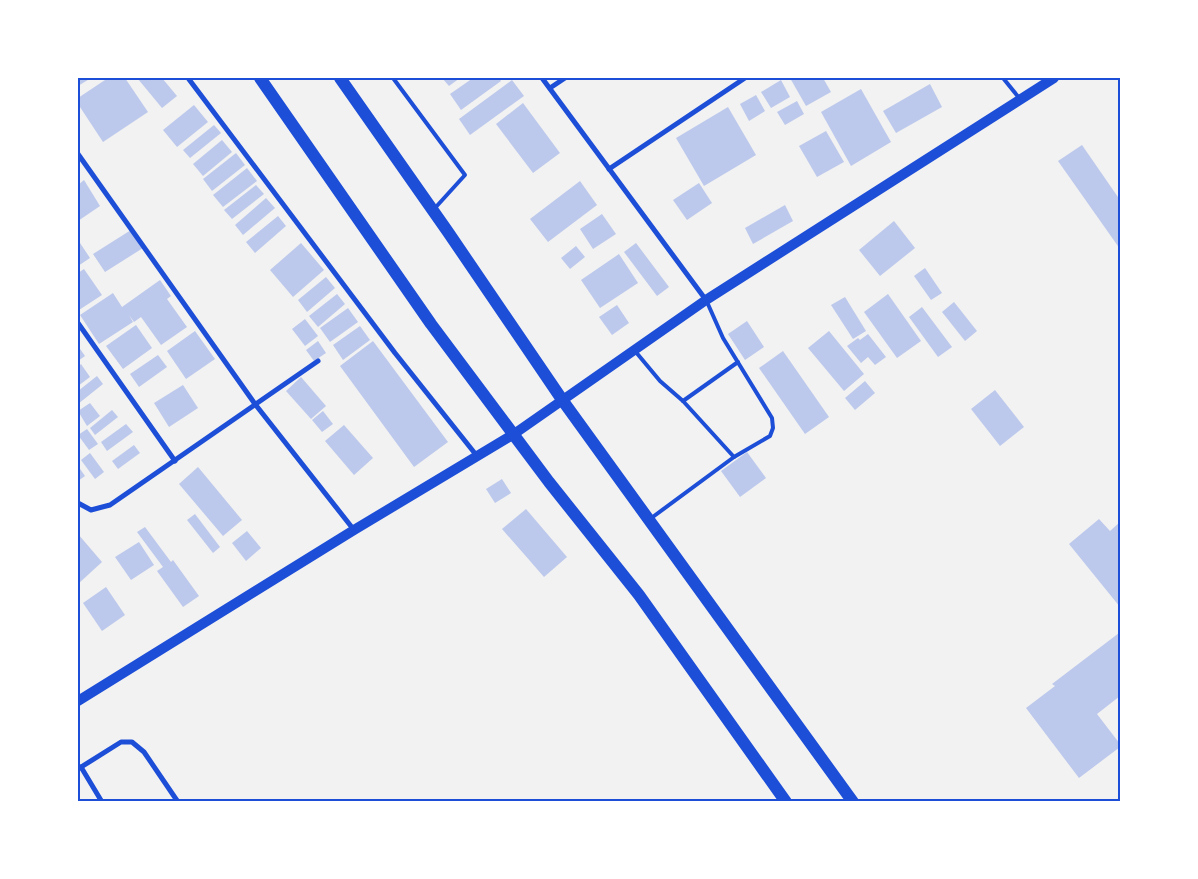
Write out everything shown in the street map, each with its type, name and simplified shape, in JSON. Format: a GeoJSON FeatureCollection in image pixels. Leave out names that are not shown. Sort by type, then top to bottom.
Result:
{"type":"FeatureCollection","features":[{"type":"Feature","properties":{"kind":"main road"},"geometry":{"type":"LineString","coordinates":[[260,78],[430,324],[639,595],[786,802]]}},
{"type":"Feature","properties":{"kind":"main road"},"geometry":{"type":"LineString","coordinates":[[340,78],[433,210],[563,401],[853,802]]}},
{"type":"Feature","properties":{"kind":"main road"},"geometry":{"type":"LineString","coordinates":[[78,701],[354,530],[514,434],[706,300],[1054,78]]}},
{"type":"Feature","properties":{"kind":"street"},"geometry":{"type":"LineString","coordinates":[[188,78],[394,353],[477,456]]}},
{"type":"Feature","properties":{"kind":"street"},"geometry":{"type":"LineString","coordinates":[[542,78],[706,300]]}},
{"type":"Feature","properties":{"kind":"street"},"geometry":{"type":"LineString","coordinates":[[550,88],[565,78]]}},
{"type":"Feature","properties":{"kind":"street"},"geometry":{"type":"LineString","coordinates":[[609,169],[745,78]]}},
{"type":"Feature","properties":{"kind":"street"},"geometry":{"type":"LineString","coordinates":[[78,154],[255,404],[354,530]]}},
{"type":"Feature","properties":{"kind":"street"},"geometry":{"type":"LineString","coordinates":[[78,323],[176,461]]}},
{"type":"Feature","properties":{"kind":"street"},"geometry":{"type":"LineString","coordinates":[[78,503],[91,510],[110,505],[176,461],[318,360]]}},
{"type":"Feature","properties":{"kind":"street"},"geometry":{"type":"LineString","coordinates":[[102,802],[79,768],[121,742],[132,742],[144,752],[178,802]]}},
{"type":"Feature","properties":{"kind":"lane"},"geometry":{"type":"LineString","coordinates":[[393,78],[464,175],[433,210]]}},
{"type":"Feature","properties":{"kind":"lane"},"geometry":{"type":"LineString","coordinates":[[1003,78],[1020,99]]}},
{"type":"Feature","properties":{"kind":"lane"},"geometry":{"type":"LineString","coordinates":[[650,520],[734,457],[770,436],[773,428],[772,418],[723,338],[706,300]]}},
{"type":"Feature","properties":{"kind":"lane"},"geometry":{"type":"LineString","coordinates":[[635,351],[660,381],[683,401],[734,457]]}},
{"type":"Feature","properties":{"kind":"lane"},"geometry":{"type":"LineString","coordinates":[[683,401],[738,362]]}},
{"type":"Feature","properties":{"kind":"building"},"geometry":{"type":"Polygon","coordinates":[[[78,78],[91,78],[78,86],[78,78]]]}},
{"type":"Feature","properties":{"kind":"building"},"geometry":{"type":"Polygon","coordinates":[[[108,78],[125,78],[148,112],[103,142],[78,104],[78,98],[108,78]]]}},
{"type":"Feature","properties":{"kind":"building"},"geometry":{"type":"Polygon","coordinates":[[[162,78],[177,96],[162,108],[138,79],[162,78]]]}},
{"type":"Feature","properties":{"kind":"building"},"geometry":{"type":"Polygon","coordinates":[[[442,78],[460,78],[449,86],[442,78]]]}},
{"type":"Feature","properties":{"kind":"building"},"geometry":{"type":"Polygon","coordinates":[[[473,78],[499,78],[501,81],[461,110],[450,94],[473,78]]]}},
{"type":"Feature","properties":{"kind":"building"},"geometry":{"type":"Polygon","coordinates":[[[790,78],[823,78],[831,92],[806,106],[790,78]]]}},
{"type":"Feature","properties":{"kind":"building"},"geometry":{"type":"Polygon","coordinates":[[[512,80],[524,96],[470,135],[459,119],[512,80]]]}},
{"type":"Feature","properties":{"kind":"building"},"geometry":{"type":"Polygon","coordinates":[[[781,80],[790,97],[771,108],[761,92],[781,80]]]}},
{"type":"Feature","properties":{"kind":"building"},"geometry":{"type":"Polygon","coordinates":[[[930,84],[942,107],[896,133],[883,111],[930,84]]]}},
{"type":"Feature","properties":{"kind":"building"},"geometry":{"type":"Polygon","coordinates":[[[861,89],[891,142],[851,166],[821,112],[861,89]]]}},
{"type":"Feature","properties":{"kind":"building"},"geometry":{"type":"Polygon","coordinates":[[[756,95],[765,111],[749,121],[740,104],[756,95]]]}},
{"type":"Feature","properties":{"kind":"building"},"geometry":{"type":"Polygon","coordinates":[[[797,101],[804,114],[785,125],[777,112],[797,101]]]}},
{"type":"Feature","properties":{"kind":"building"},"geometry":{"type":"Polygon","coordinates":[[[523,103],[560,153],[533,173],[496,124],[523,103]]]}},
{"type":"Feature","properties":{"kind":"building"},"geometry":{"type":"Polygon","coordinates":[[[194,105],[208,122],[177,147],[163,130],[194,105]]]}},
{"type":"Feature","properties":{"kind":"building"},"geometry":{"type":"Polygon","coordinates":[[[728,107],[756,155],[704,186],[676,138],[728,107]]]}},
{"type":"Feature","properties":{"kind":"building"},"geometry":{"type":"Polygon","coordinates":[[[214,125],[221,133],[190,158],[183,150],[214,125]]]}},
{"type":"Feature","properties":{"kind":"building"},"geometry":{"type":"Polygon","coordinates":[[[826,131],[844,162],[817,177],[799,146],[826,131]]]}},
{"type":"Feature","properties":{"kind":"building"},"geometry":{"type":"Polygon","coordinates":[[[222,140],[232,152],[203,176],[193,164],[222,140]]]}},
{"type":"Feature","properties":{"kind":"building"},"geometry":{"type":"Polygon","coordinates":[[[1082,145],[1120,200],[1120,249],[1058,161],[1082,145]]]}},
{"type":"Feature","properties":{"kind":"building"},"geometry":{"type":"Polygon","coordinates":[[[236,153],[245,165],[212,191],[203,179],[236,153]]]}},
{"type":"Feature","properties":{"kind":"building"},"geometry":{"type":"Polygon","coordinates":[[[247,168],[257,181],[223,207],[213,195],[247,168]]]}},
{"type":"Feature","properties":{"kind":"building"},"geometry":{"type":"Polygon","coordinates":[[[84,180],[100,206],[78,221],[78,185],[84,180]]]}},
{"type":"Feature","properties":{"kind":"building"},"geometry":{"type":"Polygon","coordinates":[[[580,181],[597,205],[548,242],[530,219],[580,181]]]}},
{"type":"Feature","properties":{"kind":"building"},"geometry":{"type":"Polygon","coordinates":[[[699,183],[712,203],[687,220],[673,200],[699,183]]]}},
{"type":"Feature","properties":{"kind":"building"},"geometry":{"type":"Polygon","coordinates":[[[256,185],[264,194],[232,219],[224,210],[256,185]]]}},
{"type":"Feature","properties":{"kind":"building"},"geometry":{"type":"Polygon","coordinates":[[[266,198],[275,208],[243,235],[235,225],[266,198]]]}},
{"type":"Feature","properties":{"kind":"building"},"geometry":{"type":"Polygon","coordinates":[[[785,205],[793,221],[753,244],[745,228],[785,205]]]}},
{"type":"Feature","properties":{"kind":"building"},"geometry":{"type":"Polygon","coordinates":[[[602,214],[616,234],[593,249],[580,229],[602,214]]]}},
{"type":"Feature","properties":{"kind":"building"},"geometry":{"type":"Polygon","coordinates":[[[278,216],[286,226],[255,253],[246,242],[278,216]]]}},
{"type":"Feature","properties":{"kind":"building"},"geometry":{"type":"Polygon","coordinates":[[[894,221],[915,248],[880,276],[859,250],[894,221]]]}},
{"type":"Feature","properties":{"kind":"building"},"geometry":{"type":"Polygon","coordinates":[[[131,230],[143,248],[105,272],[93,254],[131,230]]]}},
{"type":"Feature","properties":{"kind":"building"},"geometry":{"type":"Polygon","coordinates":[[[78,240],[90,258],[78,266],[78,240]]]}},
{"type":"Feature","properties":{"kind":"building"},"geometry":{"type":"Polygon","coordinates":[[[301,243],[324,270],[293,297],[270,270],[301,243]]]}},
{"type":"Feature","properties":{"kind":"building"},"geometry":{"type":"Polygon","coordinates":[[[636,243],[669,287],[657,296],[624,252],[636,243]]]}},
{"type":"Feature","properties":{"kind":"building"},"geometry":{"type":"Polygon","coordinates":[[[576,246],[585,257],[570,269],[561,258],[576,246]]]}},
{"type":"Feature","properties":{"kind":"building"},"geometry":{"type":"Polygon","coordinates":[[[619,254],[638,283],[600,308],[581,280],[619,254]]]}},
{"type":"Feature","properties":{"kind":"building"},"geometry":{"type":"Polygon","coordinates":[[[925,268],[942,293],[931,300],[914,276],[925,268]]]}},
{"type":"Feature","properties":{"kind":"building"},"geometry":{"type":"Polygon","coordinates":[[[84,269],[102,295],[79,310],[78,273],[84,269]]]}},
{"type":"Feature","properties":{"kind":"building"},"geometry":{"type":"Polygon","coordinates":[[[326,277],[335,288],[307,312],[298,300],[326,277]]]}},
{"type":"Feature","properties":{"kind":"building"},"geometry":{"type":"Polygon","coordinates":[[[160,280],[171,296],[167,299],[187,327],[161,345],[141,317],[134,322],[129,315],[133,322],[99,344],[80,315],[113,293],[122,307],[160,280]]]}},
{"type":"Feature","properties":{"kind":"building"},"geometry":{"type":"Polygon","coordinates":[[[337,294],[345,304],[318,327],[309,316],[337,294]]]}},
{"type":"Feature","properties":{"kind":"building"},"geometry":{"type":"Polygon","coordinates":[[[888,294],[921,341],[897,358],[864,312],[888,294]]]}},
{"type":"Feature","properties":{"kind":"building"},"geometry":{"type":"Polygon","coordinates":[[[845,297],[866,331],[853,339],[831,305],[845,297]]]}},
{"type":"Feature","properties":{"kind":"building"},"geometry":{"type":"Polygon","coordinates":[[[954,302],[977,331],[965,341],[942,312],[954,302]]]}},
{"type":"Feature","properties":{"kind":"building"},"geometry":{"type":"Polygon","coordinates":[[[617,305],[629,323],[612,335],[599,317],[617,305]]]}},
{"type":"Feature","properties":{"kind":"building"},"geometry":{"type":"Polygon","coordinates":[[[922,307],[952,347],[938,357],[909,317],[922,307]]]}},
{"type":"Feature","properties":{"kind":"building"},"geometry":{"type":"Polygon","coordinates":[[[348,308],[358,322],[330,342],[320,328],[348,308]]]}},
{"type":"Feature","properties":{"kind":"building"},"geometry":{"type":"Polygon","coordinates":[[[305,319],[318,336],[305,346],[292,329],[305,319]]]}},
{"type":"Feature","properties":{"kind":"building"},"geometry":{"type":"Polygon","coordinates":[[[747,321],[764,347],[745,360],[728,334],[747,321]]]}},
{"type":"Feature","properties":{"kind":"building"},"geometry":{"type":"Polygon","coordinates":[[[136,325],[152,348],[123,369],[106,346],[136,325]]]}},
{"type":"Feature","properties":{"kind":"building"},"geometry":{"type":"Polygon","coordinates":[[[360,326],[370,340],[343,360],[333,345],[360,326]]]}},
{"type":"Feature","properties":{"kind":"building"},"geometry":{"type":"Polygon","coordinates":[[[195,331],[215,359],[186,379],[167,351],[195,331]]]}},
{"type":"Feature","properties":{"kind":"building"},"geometry":{"type":"Polygon","coordinates":[[[829,331],[864,374],[844,391],[808,348],[829,331]]]}},
{"type":"Feature","properties":{"kind":"building"},"geometry":{"type":"Polygon","coordinates":[[[868,334],[886,357],[875,365],[868,357],[861,363],[847,346],[868,334]]]}},
{"type":"Feature","properties":{"kind":"building"},"geometry":{"type":"Polygon","coordinates":[[[318,341],[326,353],[314,361],[306,350],[318,341]]]}},
{"type":"Feature","properties":{"kind":"building"},"geometry":{"type":"Polygon","coordinates":[[[373,341],[448,442],[414,467],[340,366],[373,341]]]}},
{"type":"Feature","properties":{"kind":"building"},"geometry":{"type":"Polygon","coordinates":[[[78,346],[85,356],[78,361],[78,346]]]}},
{"type":"Feature","properties":{"kind":"building"},"geometry":{"type":"Polygon","coordinates":[[[783,351],[829,417],[805,434],[759,368],[783,351]]]}},
{"type":"Feature","properties":{"kind":"building"},"geometry":{"type":"Polygon","coordinates":[[[158,355],[167,367],[139,387],[130,374],[158,355]]]}},
{"type":"Feature","properties":{"kind":"building"},"geometry":{"type":"Polygon","coordinates":[[[81,364],[90,377],[78,386],[78,367],[81,364]]]}},
{"type":"Feature","properties":{"kind":"building"},"geometry":{"type":"Polygon","coordinates":[[[97,376],[103,384],[78,404],[78,391],[97,376]]]}},
{"type":"Feature","properties":{"kind":"building"},"geometry":{"type":"Polygon","coordinates":[[[301,377],[326,406],[311,419],[286,391],[301,377]]]}},
{"type":"Feature","properties":{"kind":"building"},"geometry":{"type":"Polygon","coordinates":[[[865,381],[875,393],[855,410],[845,398],[865,381]]]}},
{"type":"Feature","properties":{"kind":"building"},"geometry":{"type":"Polygon","coordinates":[[[183,385],[198,408],[169,427],[154,403],[183,385]]]}},
{"type":"Feature","properties":{"kind":"building"},"geometry":{"type":"Polygon","coordinates":[[[995,390],[1024,427],[1000,446],[971,409],[995,390]]]}},
{"type":"Feature","properties":{"kind":"building"},"geometry":{"type":"Polygon","coordinates":[[[90,403],[100,416],[87,426],[78,411],[90,403]]]}},
{"type":"Feature","properties":{"kind":"building"},"geometry":{"type":"Polygon","coordinates":[[[112,410],[118,417],[95,435],[90,428],[112,410]]]}},
{"type":"Feature","properties":{"kind":"building"},"geometry":{"type":"Polygon","coordinates":[[[323,411],[333,424],[322,432],[312,420],[323,411]]]}},
{"type":"Feature","properties":{"kind":"building"},"geometry":{"type":"Polygon","coordinates":[[[126,424],[133,432],[107,451],[101,442],[126,424]]]}},
{"type":"Feature","properties":{"kind":"building"},"geometry":{"type":"Polygon","coordinates":[[[344,425],[373,458],[354,475],[325,441],[344,425]]]}},
{"type":"Feature","properties":{"kind":"building"},"geometry":{"type":"Polygon","coordinates":[[[87,429],[98,444],[89,450],[78,435],[87,429]]]}},
{"type":"Feature","properties":{"kind":"building"},"geometry":{"type":"Polygon","coordinates":[[[134,445],[140,453],[118,469],[112,461],[134,445]]]}},
{"type":"Feature","properties":{"kind":"building"},"geometry":{"type":"Polygon","coordinates":[[[747,452],[766,478],[740,497],[721,471],[747,452]]]}},
{"type":"Feature","properties":{"kind":"building"},"geometry":{"type":"Polygon","coordinates":[[[90,453],[104,472],[95,479],[81,460],[90,453]]]}},
{"type":"Feature","properties":{"kind":"building"},"geometry":{"type":"Polygon","coordinates":[[[78,466],[85,476],[78,481],[78,466]]]}},
{"type":"Feature","properties":{"kind":"building"},"geometry":{"type":"Polygon","coordinates":[[[198,467],[242,520],[223,536],[179,484],[198,467]]]}},
{"type":"Feature","properties":{"kind":"building"},"geometry":{"type":"Polygon","coordinates":[[[502,479],[511,493],[495,503],[486,489],[502,479]]]}},
{"type":"Feature","properties":{"kind":"building"},"geometry":{"type":"Polygon","coordinates":[[[526,509],[567,557],[544,577],[502,529],[526,509]]]}},
{"type":"Feature","properties":{"kind":"building"},"geometry":{"type":"Polygon","coordinates":[[[195,514],[220,547],[213,553],[187,520],[195,514]]]}},
{"type":"Feature","properties":{"kind":"building"},"geometry":{"type":"Polygon","coordinates":[[[1099,519],[1110,531],[1120,522],[1120,607],[1069,544],[1099,519]]]}},
{"type":"Feature","properties":{"kind":"building"},"geometry":{"type":"Polygon","coordinates":[[[145,527],[171,562],[173,560],[199,596],[183,607],[157,571],[163,567],[137,532],[145,527]]]}},
{"type":"Feature","properties":{"kind":"building"},"geometry":{"type":"Polygon","coordinates":[[[247,531],[261,548],[246,561],[232,543],[247,531]]]}},
{"type":"Feature","properties":{"kind":"building"},"geometry":{"type":"Polygon","coordinates":[[[78,534],[102,562],[78,584],[78,534]]]}},
{"type":"Feature","properties":{"kind":"building"},"geometry":{"type":"Polygon","coordinates":[[[139,542],[154,565],[131,580],[115,557],[139,542]]]}},
{"type":"Feature","properties":{"kind":"building"},"geometry":{"type":"Polygon","coordinates":[[[106,587],[125,615],[102,631],[83,603],[106,587]]]}},
{"type":"Feature","properties":{"kind":"building"},"geometry":{"type":"Polygon","coordinates":[[[1119,633],[1120,696],[1097,714],[1120,744],[1120,747],[1079,778],[1026,708],[1055,686],[1052,684],[1119,633]]]}}]}
